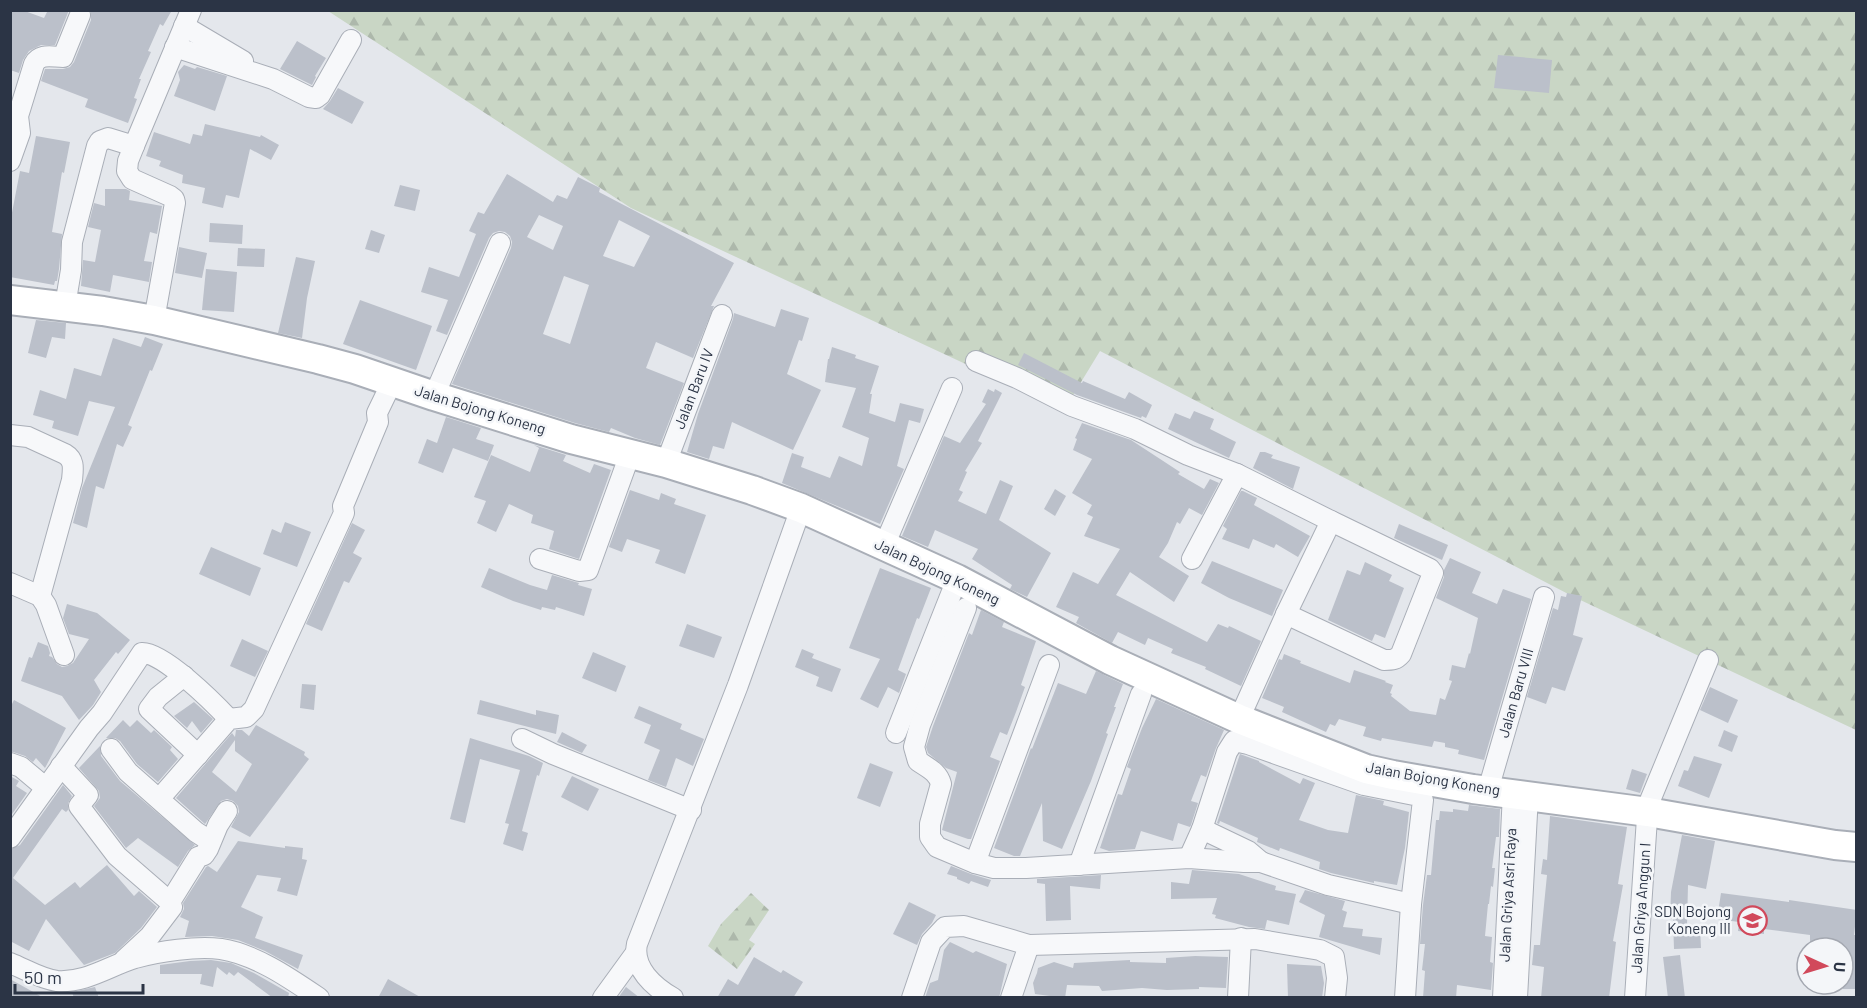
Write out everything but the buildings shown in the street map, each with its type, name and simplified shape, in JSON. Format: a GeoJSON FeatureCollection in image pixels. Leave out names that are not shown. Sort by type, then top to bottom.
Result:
{"type":"FeatureCollection","features":[{"type":"Feature","properties":{"kind":"street"},"geometry":{"type":"LineString","coordinates":[[10,161],[20,134],[18,116],[34,64],[42,57],[63,57],[80,15]]}},
{"type":"Feature","properties":{"kind":"street"},"geometry":{"type":"LineString","coordinates":[[153,320],[175,203],[170,196],[132,179],[127,171],[128,161],[187,18],[273,79]]}},
{"type":"Feature","properties":{"kind":"street"},"geometry":{"type":"LineString","coordinates":[[176,47],[273,79],[309,97],[316,98],[351,40]]}},
{"type":"Feature","properties":{"kind":"street"},"geometry":{"type":"LineString","coordinates":[[60,306],[61,269],[72,242],[97,147],[100,141],[108,138],[134,146]]}},
{"type":"Feature","properties":{"kind":"street"},"geometry":{"type":"LineString","coordinates":[[434,396],[500,243]]}},
{"type":"Feature","properties":{"kind":"street","name":"Jalan Bojong Koneng"},"geometry":{"type":"LineString","coordinates":[[10,300],[153,320],[318,359],[571,439],[707,475],[801,508],[957,579],[1110,660],[1239,719],[1366,769],[1423,781],[1857,847]]}},
{"type":"Feature","properties":{"kind":"street","name":"Jalan Baru IV"},"geometry":{"type":"LineString","coordinates":[[666,463],[722,315]]}},
{"type":"Feature","properties":{"kind":"street"},"geometry":{"type":"LineString","coordinates":[[976,361],[1017,378],[1072,406],[1135,429],[1188,455],[1238,474],[1430,568],[1433,573],[1397,659],[1384,660],[1286,614]]}},
{"type":"Feature","properties":{"kind":"street"},"geometry":{"type":"LineString","coordinates":[[159,798],[229,719],[246,717],[254,709],[344,513],[343,506],[378,422],[377,413],[392,382]]}},
{"type":"Feature","properties":{"kind":"street"},"geometry":{"type":"LineString","coordinates":[[884,546],[952,388]]}},
{"type":"Feature","properties":{"kind":"street"},"geometry":{"type":"LineString","coordinates":[[10,435],[28,437],[65,454],[72,462],[72,480],[40,596]]}},
{"type":"Feature","properties":{"kind":"street"},"geometry":{"type":"LineString","coordinates":[[540,559],[579,571],[588,570],[630,454]]}},
{"type":"Feature","properties":{"kind":"street"},"geometry":{"type":"LineString","coordinates":[[1192,559],[1238,474]]}},
{"type":"Feature","properties":{"kind":"street"},"geometry":{"type":"LineString","coordinates":[[603,998],[635,954],[738,685],[801,508]]}},
{"type":"Feature","properties":{"kind":"street"},"geometry":{"type":"LineString","coordinates":[[1239,719],[1331,520]]}},
{"type":"Feature","properties":{"kind":"street"},"geometry":{"type":"LineString","coordinates":[[896,732],[957,579]]}},
{"type":"Feature","properties":{"kind":"street"},"geometry":{"type":"LineString","coordinates":[[10,583],[40,596],[46,605],[64,656]]}},
{"type":"Feature","properties":{"kind":"street","name":"Jalan Baru VIII"},"geometry":{"type":"LineString","coordinates":[[1510,793],[1544,597]]}},
{"type":"Feature","properties":{"kind":"street"},"geometry":{"type":"LineString","coordinates":[[966,608],[920,725],[914,747],[918,761],[940,778],[941,784],[930,824],[930,837],[937,847],[975,863],[994,868],[1012,869],[1190,858],[1261,862],[1328,885],[1411,904]]}},
{"type":"Feature","properties":{"kind":"street"},"geometry":{"type":"LineString","coordinates":[[10,838],[102,713],[142,653],[152,655],[184,676],[202,690],[229,719]]}},
{"type":"Feature","properties":{"kind":"street","name":"Jalan Griya Anggun I"},"geometry":{"type":"LineString","coordinates":[[1635,998],[1649,803],[1708,660]]}},
{"type":"Feature","properties":{"kind":"street"},"geometry":{"type":"LineString","coordinates":[[975,863],[1049,665]]}},
{"type":"Feature","properties":{"kind":"street"},"geometry":{"type":"LineString","coordinates":[[184,676],[158,697],[149,709],[198,755]]}},
{"type":"Feature","properties":{"kind":"street"},"geometry":{"type":"LineString","coordinates":[[1079,865],[1142,694]]}},
{"type":"Feature","properties":{"kind":"street"},"geometry":{"type":"LineString","coordinates":[[522,739],[691,810]]}},
{"type":"Feature","properties":{"kind":"street"},"geometry":{"type":"LineString","coordinates":[[1190,858],[1227,752],[1234,741],[1364,785],[1419,796],[1423,800],[1411,904],[1405,998]]}},
{"type":"Feature","properties":{"kind":"street"},"geometry":{"type":"LineString","coordinates":[[111,749],[128,772],[196,832],[210,841]]}},
{"type":"Feature","properties":{"kind":"street"},"geometry":{"type":"LineString","coordinates":[[10,764],[21,767],[46,788]]}},
{"type":"Feature","properties":{"kind":"street"},"geometry":{"type":"LineString","coordinates":[[61,766],[88,795],[79,806],[98,832],[117,856],[170,902],[172,907],[150,936],[120,964]]}},
{"type":"Feature","properties":{"kind":"street","name":"Jalan Griya Asri Raya"},"geometry":{"type":"LineString","coordinates":[[1510,793],[1511,959],[1517,998]]}},
{"type":"Feature","properties":{"kind":"street"},"geometry":{"type":"LineString","coordinates":[[170,902],[198,857],[204,855],[208,849],[227,811]]}},
{"type":"Feature","properties":{"kind":"street"},"geometry":{"type":"LineString","coordinates":[[1202,829],[1248,851],[1261,862]]}},
{"type":"Feature","properties":{"kind":"street"},"geometry":{"type":"LineString","coordinates":[[912,998],[931,942],[945,927],[964,926],[1029,945],[1241,938],[1320,950],[1334,957],[1337,978],[1335,998]]}},
{"type":"Feature","properties":{"kind":"street"},"geometry":{"type":"LineString","coordinates":[[1238,998],[1241,938]]}},
{"type":"Feature","properties":{"kind":"street"},"geometry":{"type":"LineString","coordinates":[[1011,998],[1029,945]]}},
{"type":"Feature","properties":{"kind":"street"},"geometry":{"type":"LineString","coordinates":[[10,963],[45,978],[72,981],[89,977],[136,958],[185,949],[222,949],[249,957],[291,979],[319,998]]}},
{"type":"Feature","properties":{"kind":"street"},"geometry":{"type":"LineString","coordinates":[[635,954],[648,979],[668,996]]}},
{"type":"Feature","properties":{"kind":"street","name":"Jalan Griya Asri Raya"},"geometry":{"type":"LineString","coordinates":[[1503,998],[1511,959]]}},
{"type":"Feature","properties":{"kind":"green space"},"geometry":{"type":"Polygon","coordinates":[[[328,11],[1856,11],[1856,730],[1574,597],[1100,351],[1064,410],[631,208],[328,11]]]}},
{"type":"Feature","properties":{"kind":"green space"},"geometry":{"type":"Polygon","coordinates":[[[751,893],[769,910],[749,940],[755,944],[737,969],[708,946],[721,924],[751,893]]]}},
{"type":"Feature","properties":{"kind":"place","name":"SDN Bojong Koneng III"},"geometry":{"type":"Point","coordinates":[1752,921]}}]}
